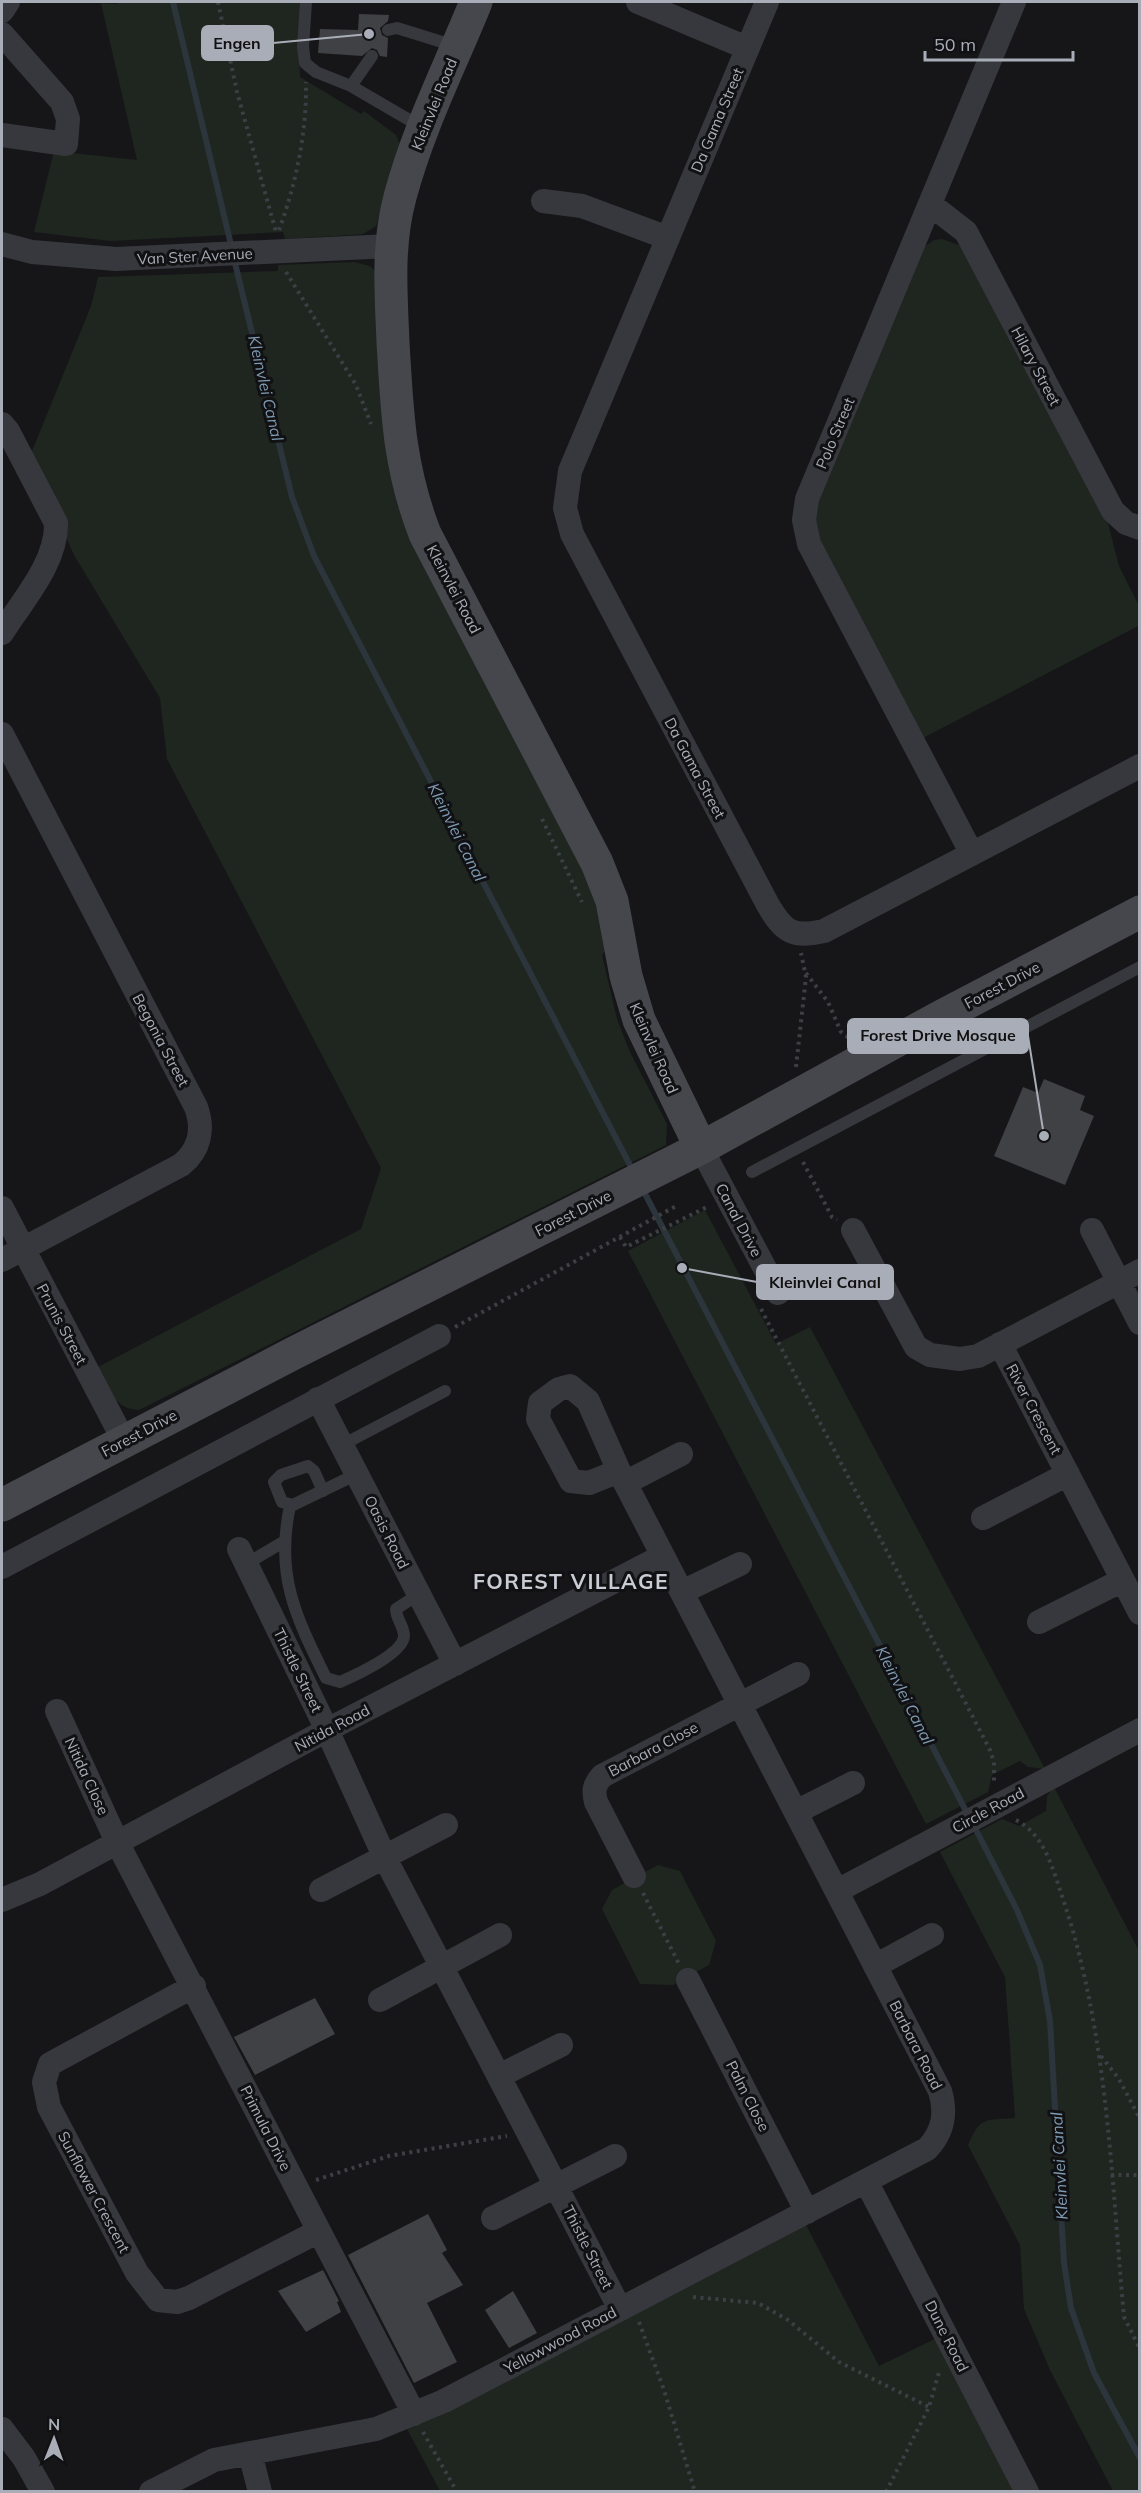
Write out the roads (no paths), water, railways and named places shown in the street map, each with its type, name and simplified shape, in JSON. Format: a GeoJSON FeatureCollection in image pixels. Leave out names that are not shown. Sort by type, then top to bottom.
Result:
{"type":"FeatureCollection","features":[{"type":"Feature","properties":{"kind":"street"},"geometry":{"type":"LineString","coordinates":[[2,11],[8,2]]}},
{"type":"Feature","properties":{"kind":"street","name":"Kleinvlei Road"},"geometry":{"type":"LineString","coordinates":[[476,2],[423,128],[400,199],[390,246],[400,448],[410,495],[425,534],[597,863],[612,901],[626,976],[639,1020],[701,1148]]}},
{"type":"Feature","properties":{"kind":"street"},"geometry":{"type":"LineString","coordinates":[[638,2],[747,48]]}},
{"type":"Feature","properties":{"kind":"street","name":"Da Gama Street"},"geometry":{"type":"LineString","coordinates":[[767,2],[570,471],[565,508],[572,534],[778,922],[792,933],[807,934],[824,931],[972,854]]}},
{"type":"Feature","properties":{"kind":"street","name":"Polo Street"},"geometry":{"type":"LineString","coordinates":[[972,854],[809,544],[804,520],[807,499],[1014,2]]}},
{"type":"Feature","properties":{"kind":"street"},"geometry":{"type":"LineString","coordinates":[[2,34],[58,94],[68,120],[66,144],[2,135]]}},
{"type":"Feature","properties":{"kind":"street"},"geometry":{"type":"LineString","coordinates":[[543,201],[582,206],[668,238]]}},
{"type":"Feature","properties":{"kind":"street","name":"Hilary Street"},"geometry":{"type":"LineString","coordinates":[[930,204],[966,232],[1113,511],[1126,523],[1140,528]]}},
{"type":"Feature","properties":{"kind":"street","name":"Van Ster Avenue"},"geometry":{"type":"LineString","coordinates":[[2,244],[32,252],[116,259],[390,246]]}},
{"type":"Feature","properties":{"kind":"street"},"geometry":{"type":"LineString","coordinates":[[2,424],[8,431],[56,523],[56,534],[46,564],[2,633]]}},
{"type":"Feature","properties":{"kind":"street","name":"Begonia Street"},"geometry":{"type":"LineString","coordinates":[[2,734],[196,1107],[201,1127],[197,1147],[181,1165],[2,1260]]}},
{"type":"Feature","properties":{"kind":"street"},"geometry":{"type":"LineString","coordinates":[[972,854],[1140,766]]}},
{"type":"Feature","properties":{"kind":"street","name":"Forest Drive"},"geometry":{"type":"LineString","coordinates":[[2,1505],[701,1148],[929,1023],[1140,912]]}},
{"type":"Feature","properties":{"kind":"street","name":"Canal Drive"},"geometry":{"type":"LineString","coordinates":[[701,1148],[769,1299]]}},
{"type":"Feature","properties":{"kind":"street","name":"Prunis Street"},"geometry":{"type":"LineString","coordinates":[[2,1208],[124,1441]]}},
{"type":"Feature","properties":{"kind":"street"},"geometry":{"type":"LineString","coordinates":[[853,1230],[912,1343],[930,1355],[960,1359],[978,1356],[1140,1271]]}},
{"type":"Feature","properties":{"kind":"street"},"geometry":{"type":"LineString","coordinates":[[1092,1230],[1140,1323]]}},
{"type":"Feature","properties":{"kind":"street"},"geometry":{"type":"LineString","coordinates":[[2,1567],[439,1336]]}},
{"type":"Feature","properties":{"kind":"street","name":"River Crescent"},"geometry":{"type":"LineString","coordinates":[[1000,1344],[1140,1612]]}},
{"type":"Feature","properties":{"kind":"street","name":"Oasis Road"},"geometry":{"type":"LineString","coordinates":[[318,1399],[455,1664]]}},
{"type":"Feature","properties":{"kind":"street","name":"Barbara Road"},"geometry":{"type":"LineString","coordinates":[[681,1454],[622,1477],[940,2091],[944,2103],[942,2127]]}},
{"type":"Feature","properties":{"kind":"street"},"geometry":{"type":"LineString","coordinates":[[983,1518],[1068,1474]]}},
{"type":"Feature","properties":{"kind":"street","name":"Nitida Road"},"geometry":{"type":"LineString","coordinates":[[2,1900],[40,1884],[327,1730],[663,1556]]}},
{"type":"Feature","properties":{"kind":"street","name":"Thistle Street"},"geometry":{"type":"LineString","coordinates":[[243,1557],[327,1730],[385,1858],[620,2309]]}},
{"type":"Feature","properties":{"kind":"street"},"geometry":{"type":"LineString","coordinates":[[682,1592],[740,1564]]}},
{"type":"Feature","properties":{"kind":"street"},"geometry":{"type":"LineString","coordinates":[[1039,1622],[1123,1580]]}},
{"type":"Feature","properties":{"kind":"street"},"geometry":{"type":"LineString","coordinates":[[740,1704],[798,1674]]}},
{"type":"Feature","properties":{"kind":"street","name":"Barbara Close"},"geometry":{"type":"LineString","coordinates":[[634,1876],[596,1802],[593,1793],[596,1783],[602,1776],[740,1704]]}},
{"type":"Feature","properties":{"kind":"street","name":"Nitida Close"},"geometry":{"type":"LineString","coordinates":[[57,1711],[117,1842]]}},
{"type":"Feature","properties":{"kind":"street","name":"Circle Road"},"geometry":{"type":"LineString","coordinates":[[837,1891],[1140,1730]]}},
{"type":"Feature","properties":{"kind":"street"},"geometry":{"type":"LineString","coordinates":[[796,1812],[853,1783]]}},
{"type":"Feature","properties":{"kind":"street"},"geometry":{"type":"LineString","coordinates":[[321,1890],[446,1825]]}},
{"type":"Feature","properties":{"kind":"street","name":"Primula Drive"},"geometry":{"type":"LineString","coordinates":[[117,1842],[194,1986],[414,2415]]}},
{"type":"Feature","properties":{"kind":"street"},"geometry":{"type":"LineString","coordinates":[[380,2000],[500,1935]]}},
{"type":"Feature","properties":{"kind":"street"},"geometry":{"type":"LineString","coordinates":[[875,1966],[932,1935]]}},
{"type":"Feature","properties":{"kind":"street","name":"Palm Close"},"geometry":{"type":"LineString","coordinates":[[688,1980],[807,2212]]}},
{"type":"Feature","properties":{"kind":"street","name":"Sunflower Crescent"},"geometry":{"type":"LineString","coordinates":[[194,1986],[50,2064],[44,2082],[49,2107],[137,2273],[158,2300],[177,2302],[189,2298],[319,2231]]}},
{"type":"Feature","properties":{"kind":"street"},"geometry":{"type":"LineString","coordinates":[[499,2076],[561,2046]]}},
{"type":"Feature","properties":{"kind":"street","name":"Yellowwood Road"},"geometry":{"type":"LineString","coordinates":[[151,2492],[214,2460],[376,2429],[414,2415],[927,2150],[942,2127]]}},
{"type":"Feature","properties":{"kind":"street"},"geometry":{"type":"LineString","coordinates":[[493,2218],[615,2156]]}},
{"type":"Feature","properties":{"kind":"street","name":"Dune Road"},"geometry":{"type":"LineString","coordinates":[[866,2181],[1027,2492]]}},
{"type":"Feature","properties":{"kind":"street"},"geometry":{"type":"LineString","coordinates":[[2,2429],[24,2458],[43,2492]]}},
{"type":"Feature","properties":{"kind":"street"},"geometry":{"type":"LineString","coordinates":[[250,2453],[260,2492]]}},
{"type":"Feature","properties":{"kind":"lane"},"geometry":{"type":"LineString","coordinates":[[306,2],[303,48],[305,63],[316,72],[351,86],[423,128]]}},
{"type":"Feature","properties":{"kind":"lane"},"geometry":{"type":"LineString","coordinates":[[388,30],[397,28],[458,46]]}},
{"type":"Feature","properties":{"kind":"lane"},"geometry":{"type":"LineString","coordinates":[[351,86],[372,56]]}},
{"type":"Feature","properties":{"kind":"lane"},"geometry":{"type":"LineString","coordinates":[[752,1172],[1140,967]]}},
{"type":"Feature","properties":{"kind":"lane"},"geometry":{"type":"LineString","coordinates":[[342,1445],[445,1391]]}},
{"type":"Feature","properties":{"kind":"lane"},"geometry":{"type":"LineString","coordinates":[[290,1506],[282,1502],[274,1487],[275,1479],[281,1476],[308,1466],[314,1471],[322,1491]]}},
{"type":"Feature","properties":{"kind":"lane"},"geometry":{"type":"LineString","coordinates":[[290,1506],[357,1474]]}},
{"type":"Feature","properties":{"kind":"lane"},"geometry":{"type":"LineString","coordinates":[[290,1506],[285,1541],[285,1572],[288,1591],[326,1678],[332,1682],[340,1682],[394,1653],[402,1644],[404,1635],[396,1609],[419,1594]]}},
{"type":"Feature","properties":{"kind":"lane"},"geometry":{"type":"LineString","coordinates":[[243,1557],[285,1541]]}},
{"type":"Feature","properties":{"kind":"waterway","name":"Kleinvlei Canal"},"geometry":{"type":"LineString","coordinates":[[173,2],[232,249]]}},
{"type":"Feature","properties":{"kind":"waterway","name":"Kleinvlei Canal"},"geometry":{"type":"LineString","coordinates":[[234,259],[292,497],[314,556],[633,1171]]}},
{"type":"Feature","properties":{"kind":"waterway","name":"Kleinvlei Canal"},"geometry":{"type":"LineString","coordinates":[[642,1188],[968,1815]]}},
{"type":"Feature","properties":{"kind":"waterway","name":"Kleinvlei Canal"},"geometry":{"type":"LineString","coordinates":[[973,1824],[1017,1910],[1040,1965],[1050,2021],[1064,2263],[1071,2308],[1094,2373],[1140,2458]]}},
{"type":"Feature","properties":{"kind":"place","name":"Engen"},"geometry":{"type":"Point","coordinates":[369,34]}},
{"type":"Feature","properties":{"kind":"place","name":"Forest Drive Mosque"},"geometry":{"type":"Point","coordinates":[1044,1136]}},
{"type":"Feature","properties":{"kind":"place","name":"Kleinvlei Canal"},"geometry":{"type":"Point","coordinates":[682,1268]}},
{"type":"Feature","properties":{"kind":"district","name":"FOREST VILLAGE"},"geometry":{"type":"Point","coordinates":[571,1581]}}]}
